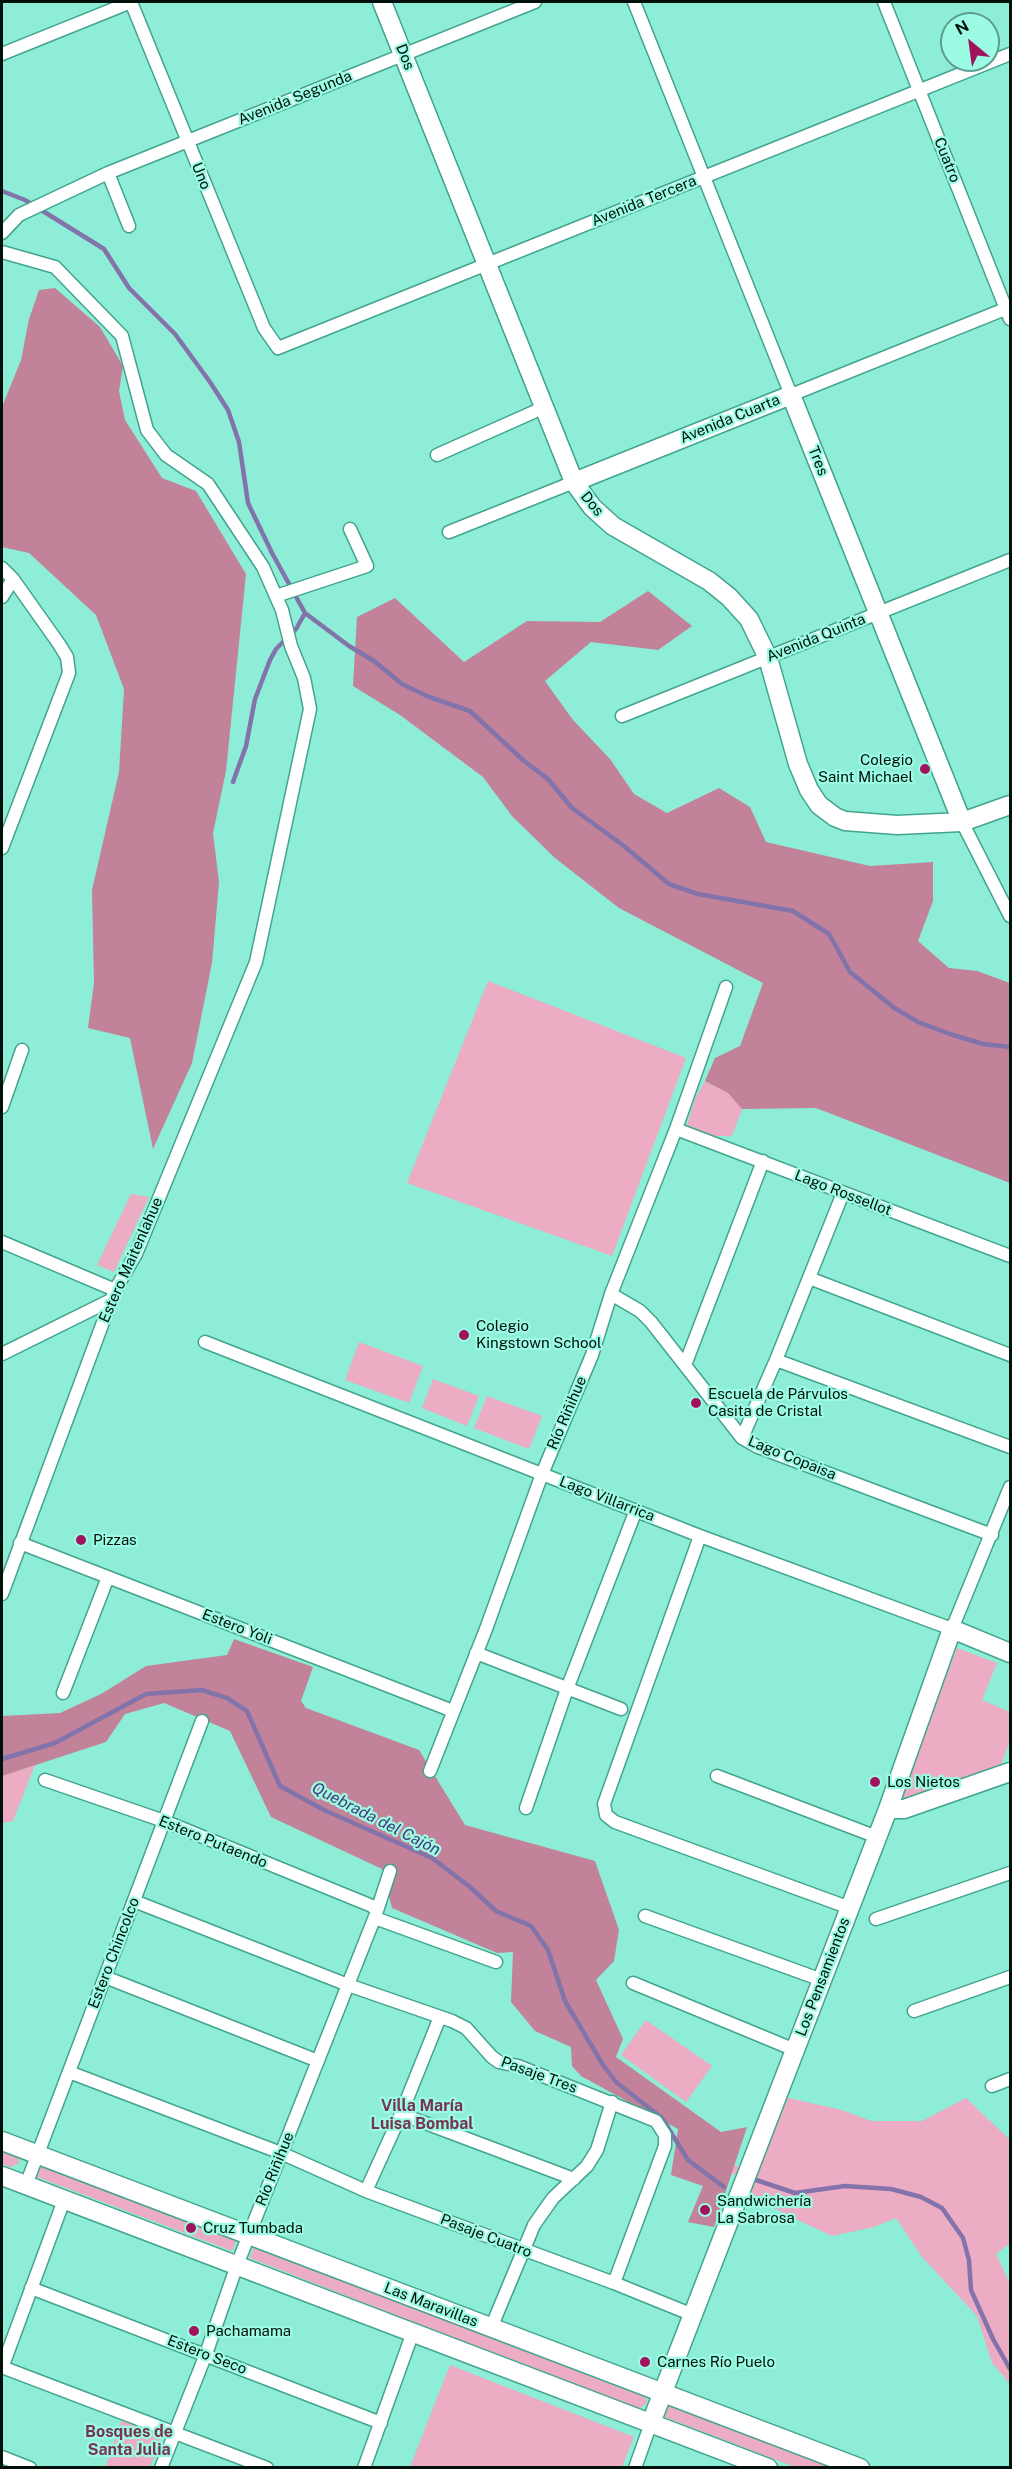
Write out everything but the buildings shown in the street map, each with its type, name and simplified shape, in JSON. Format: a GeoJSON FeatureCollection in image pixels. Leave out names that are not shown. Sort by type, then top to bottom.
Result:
{"type":"FeatureCollection","features":[{"type":"Feature","properties":{"kind":"street"},"geometry":{"type":"LineString","coordinates":[[2,54],[131,2]]}},
{"type":"Feature","properties":{"kind":"street","name":"Uno"},"geometry":{"type":"LineString","coordinates":[[131,2],[264,328],[278,348]]}},
{"type":"Feature","properties":{"kind":"street","name":"Dos"},"geometry":{"type":"LineString","coordinates":[[382,2],[574,482],[592,507],[613,526],[709,581],[729,597],[749,619],[768,658],[798,764],[809,790],[826,812],[855,824],[897,825],[962,822],[1011,806]]}},
{"type":"Feature","properties":{"kind":"street","name":"Avenida Segunda"},"geometry":{"type":"LineString","coordinates":[[2,233],[19,215],[108,173],[535,2]]}},
{"type":"Feature","properties":{"kind":"street","name":"Tres"},"geometry":{"type":"LineString","coordinates":[[634,2],[962,822],[1011,916]]}},
{"type":"Feature","properties":{"kind":"street","name":"Cuatro"},"geometry":{"type":"LineString","coordinates":[[884,2],[1009,311]]}},
{"type":"Feature","properties":{"kind":"street","name":"Avenida Tercera"},"geometry":{"type":"LineString","coordinates":[[278,348],[1011,54]]}},
{"type":"Feature","properties":{"kind":"street"},"geometry":{"type":"LineString","coordinates":[[108,173],[129,226]]}},
{"type":"Feature","properties":{"kind":"street","name":"Estero Maitenlahue"},"geometry":{"type":"LineString","coordinates":[[2,252],[54,267],[122,336],[147,430],[166,455],[208,483],[263,567],[276,596],[291,646],[304,678],[310,709],[256,962],[136,1254],[113,1295],[2,1594]]}},
{"type":"Feature","properties":{"kind":"street","name":"Avenida Cuarta"},"geometry":{"type":"LineString","coordinates":[[449,532],[791,394],[1009,311]]}},
{"type":"Feature","properties":{"kind":"street"},"geometry":{"type":"LineString","coordinates":[[437,455],[545,407]]}},
{"type":"Feature","properties":{"kind":"street"},"geometry":{"type":"LineString","coordinates":[[276,596],[367,566],[350,528]]}},
{"type":"Feature","properties":{"kind":"street","name":"Avenida Quinta"},"geometry":{"type":"LineString","coordinates":[[622,716],[1011,560]]}},
{"type":"Feature","properties":{"kind":"street"},"geometry":{"type":"LineString","coordinates":[[2,568],[13,579],[59,644],[67,657],[69,673],[2,848]]}},
{"type":"Feature","properties":{"kind":"street"},"geometry":{"type":"LineString","coordinates":[[2,597],[13,579]]}},
{"type":"Feature","properties":{"kind":"street","name":"Río Riñihue"},"geometry":{"type":"LineString","coordinates":[[430,1771],[542,1474],[592,1355],[611,1294],[676,1129],[726,987]]}},
{"type":"Feature","properties":{"kind":"street"},"geometry":{"type":"LineString","coordinates":[[2,1107],[22,1050]]}},
{"type":"Feature","properties":{"kind":"street","name":"Lago Rossellot"},"geometry":{"type":"LineString","coordinates":[[676,1129],[1011,1256]]}},
{"type":"Feature","properties":{"kind":"street"},"geometry":{"type":"LineString","coordinates":[[685,1365],[763,1161]]}},
{"type":"Feature","properties":{"kind":"street"},"geometry":{"type":"LineString","coordinates":[[742,1438],[810,1278],[843,1193]]}},
{"type":"Feature","properties":{"kind":"street"},"geometry":{"type":"LineString","coordinates":[[2,1242],[113,1295]]}},
{"type":"Feature","properties":{"kind":"street"},"geometry":{"type":"LineString","coordinates":[[810,1278],[1011,1355]]}},
{"type":"Feature","properties":{"kind":"street","name":"Lago Copaisa"},"geometry":{"type":"LineString","coordinates":[[611,1294],[640,1311],[742,1438],[758,1447],[992,1535]]}},
{"type":"Feature","properties":{"kind":"street"},"geometry":{"type":"LineString","coordinates":[[2,1354],[113,1295]]}},
{"type":"Feature","properties":{"kind":"street","name":"Lago Villarrica"},"geometry":{"type":"LineString","coordinates":[[205,1342],[700,1536],[1011,1653]]}},
{"type":"Feature","properties":{"kind":"street"},"geometry":{"type":"LineString","coordinates":[[776,1360],[1011,1446]]}},
{"type":"Feature","properties":{"kind":"street","name":"Los Pensamientos"},"geometry":{"type":"LineString","coordinates":[[635,2468],[888,1809],[952,1629],[1011,1487]]}},
{"type":"Feature","properties":{"kind":"street"},"geometry":{"type":"LineString","coordinates":[[526,1808],[567,1689],[636,1510]]}},
{"type":"Feature","properties":{"kind":"street"},"geometry":{"type":"LineString","coordinates":[[700,1536],[604,1804],[606,1815],[615,1822],[850,1908]]}},
{"type":"Feature","properties":{"kind":"street","name":"Estero Yoli"},"geometry":{"type":"LineString","coordinates":[[21,1543],[453,1711]]}},
{"type":"Feature","properties":{"kind":"street"},"geometry":{"type":"LineString","coordinates":[[63,1693],[108,1577]]}},
{"type":"Feature","properties":{"kind":"street"},"geometry":{"type":"LineString","coordinates":[[476,1653],[621,1709]]}},
{"type":"Feature","properties":{"kind":"street","name":"Estero Chincolco"},"geometry":{"type":"LineString","coordinates":[[26,2186],[202,1721]]}},
{"type":"Feature","properties":{"kind":"street"},"geometry":{"type":"LineString","coordinates":[[888,1809],[904,1809],[1011,1772]]}},
{"type":"Feature","properties":{"kind":"street"},"geometry":{"type":"LineString","coordinates":[[717,1776],[877,1837]]}},
{"type":"Feature","properties":{"kind":"street","name":"Estero Putaendo"},"geometry":{"type":"LineString","coordinates":[[45,1780],[164,1821],[372,1906],[376,1914],[496,1962]]}},
{"type":"Feature","properties":{"kind":"street","name":"Río Riñihue"},"geometry":{"type":"LineString","coordinates":[[161,2468],[206,2354],[237,2265],[376,1914],[390,1871]]}},
{"type":"Feature","properties":{"kind":"street"},"geometry":{"type":"LineString","coordinates":[[876,1919],[1011,1873]]}},
{"type":"Feature","properties":{"kind":"street","name":"Pasaje Tres"},"geometry":{"type":"LineString","coordinates":[[134,1900],[348,1985],[466,2028],[499,2062],[518,2066],[656,2121],[665,2135],[665,2146],[614,2283]]}},
{"type":"Feature","properties":{"kind":"street"},"geometry":{"type":"LineString","coordinates":[[645,1916],[822,1980]]}},
{"type":"Feature","properties":{"kind":"street"},"geometry":{"type":"LineString","coordinates":[[105,1977],[318,2061]]}},
{"type":"Feature","properties":{"kind":"street"},"geometry":{"type":"LineString","coordinates":[[914,2011],[1011,1977]]}},
{"type":"Feature","properties":{"kind":"street"},"geometry":{"type":"LineString","coordinates":[[633,1983],[795,2050]]}},
{"type":"Feature","properties":{"kind":"street"},"geometry":{"type":"LineString","coordinates":[[366,2191],[401,2114],[440,2017]]}},
{"type":"Feature","properties":{"kind":"street","name":"Pasaje Cuatro"},"geometry":{"type":"LineString","coordinates":[[69,2072],[281,2153],[366,2191],[614,2283],[693,2315]]}},
{"type":"Feature","properties":{"kind":"street"},"geometry":{"type":"LineString","coordinates":[[992,2086],[1011,2079]]}},
{"type":"Feature","properties":{"kind":"street"},"geometry":{"type":"LineString","coordinates":[[491,2328],[522,2249],[543,2210],[587,2166],[597,2150],[612,2102]]}},
{"type":"Feature","properties":{"kind":"street"},"geometry":{"type":"LineString","coordinates":[[401,2114],[574,2179]]}},
{"type":"Feature","properties":{"kind":"street","name":"Las Maravillas"},"geometry":{"type":"LineString","coordinates":[[2,2141],[860,2468]]}},
{"type":"Feature","properties":{"kind":"street"},"geometry":{"type":"LineString","coordinates":[[2,2176],[651,2423],[738,2462],[768,2468]]}},
{"type":"Feature","properties":{"kind":"street"},"geometry":{"type":"LineString","coordinates":[[64,2200],[2,2368],[267,2468]]}},
{"type":"Feature","properties":{"kind":"street","name":"Estero Seco"},"geometry":{"type":"LineString","coordinates":[[32,2288],[381,2423]]}},
{"type":"Feature","properties":{"kind":"street"},"geometry":{"type":"LineString","coordinates":[[364,2468],[412,2332]]}},
{"type":"Feature","properties":{"kind":"street"},"geometry":{"type":"LineString","coordinates":[[2,2457],[30,2468]]}},
{"type":"Feature","properties":{"kind":"shaded area"},"geometry":{"type":"Polygon","coordinates":[[[55,288],[100,327],[123,366],[119,391],[125,420],[162,478],[196,491],[246,574],[226,771],[213,833],[219,882],[212,963],[192,1063],[153,1149],[130,1038],[88,1028],[94,983],[92,890],[119,772],[124,689],[96,615],[29,553],[2,547],[2,407],[21,360],[29,319],[39,290],[55,288]]]}},
{"type":"Feature","properties":{"kind":"shaded area"},"geometry":{"type":"Polygon","coordinates":[[[648,591],[692,626],[658,650],[591,642],[545,681],[573,720],[610,759],[634,794],[667,813],[719,788],[750,807],[766,842],[870,866],[933,862],[933,901],[918,941],[949,968],[977,971],[1010,983],[1010,1183],[816,1108],[742,1109],[728,1093],[705,1081],[715,1058],[740,1046],[763,983],[619,908],[555,858],[512,816],[483,777],[400,715],[353,686],[357,617],[395,598],[464,662],[527,621],[600,622],[648,591]]]}},
{"type":"Feature","properties":{"kind":"shaded area"},"geometry":{"type":"Polygon","coordinates":[[[488,981],[686,1058],[612,1256],[407,1183],[488,981]]]}},
{"type":"Feature","properties":{"kind":"shaded area"},"geometry":{"type":"Polygon","coordinates":[[[705,1081],[728,1093],[742,1109],[732,1136],[711,1136],[687,1125],[695,1099],[705,1081]]]}},
{"type":"Feature","properties":{"kind":"shaded area"},"geometry":{"type":"Polygon","coordinates":[[[131,1194],[149,1197],[114,1272],[97,1265],[131,1194]]]}},
{"type":"Feature","properties":{"kind":"shaded area"},"geometry":{"type":"Polygon","coordinates":[[[359,1342],[423,1366],[409,1403],[345,1380],[359,1342]]]}},
{"type":"Feature","properties":{"kind":"shaded area"},"geometry":{"type":"Polygon","coordinates":[[[433,1379],[479,1396],[467,1426],[422,1408],[433,1379]]]}},
{"type":"Feature","properties":{"kind":"shaded area"},"geometry":{"type":"Polygon","coordinates":[[[487,1396],[542,1416],[529,1449],[474,1428],[487,1396]]]}},
{"type":"Feature","properties":{"kind":"shaded area"},"geometry":{"type":"Polygon","coordinates":[[[234,1639],[313,1667],[301,1701],[306,1708],[419,1750],[465,1825],[595,1861],[619,1930],[614,1961],[596,1980],[623,2039],[616,2057],[721,2132],[747,2127],[714,2227],[688,2222],[703,2186],[671,2175],[678,2129],[581,2076],[572,2066],[571,2047],[535,2031],[511,2002],[513,1952],[497,1953],[392,1908],[382,1869],[271,1817],[230,1731],[164,1703],[125,1714],[106,1742],[2,1776],[2,1716],[60,1713],[101,1694],[146,1666],[227,1655],[234,1639]]]}},
{"type":"Feature","properties":{"kind":"shaded area"},"geometry":{"type":"Polygon","coordinates":[[[957,1648],[997,1663],[982,1700],[1010,1712],[1010,1740],[1000,1768],[898,1801],[957,1648]]]}},
{"type":"Feature","properties":{"kind":"shaded area"},"geometry":{"type":"Polygon","coordinates":[[[188,1671],[210,1687],[233,1694],[247,1708],[264,1748],[283,1773],[311,1788],[343,1793],[360,1799],[449,1878],[459,1883],[498,1885],[539,1906],[559,1927],[571,1951],[574,1973],[570,1990],[571,2008],[622,2072],[646,2085],[653,2094],[686,2113],[721,2159],[756,2174],[784,2097],[842,2110],[871,2121],[922,2121],[966,2098],[1010,2140],[1010,2243],[996,2254],[1010,2284],[1010,2384],[992,2363],[977,2316],[922,2257],[896,2218],[874,2227],[832,2236],[749,2194],[753,2183],[725,2170],[705,2153],[681,2117],[646,2097],[642,2091],[612,2071],[581,2037],[561,2001],[566,1958],[556,1936],[541,1917],[492,1890],[454,1892],[436,1879],[401,1845],[386,1836],[355,1805],[338,1799],[302,1794],[278,1779],[258,1757],[246,1721],[234,1704],[200,1692],[184,1678],[161,1680],[136,1690],[48,1748],[18,1745],[2,1752],[2,1744],[22,1737],[42,1742],[55,1737],[72,1723],[146,1677],[163,1672],[188,1671]]]}},
{"type":"Feature","properties":{"kind":"shaded area"},"geometry":{"type":"Polygon","coordinates":[[[35,1765],[13,1821],[2,1823],[2,1776],[35,1765]]]}},
{"type":"Feature","properties":{"kind":"shaded area"},"geometry":{"type":"Polygon","coordinates":[[[646,2020],[712,2066],[686,2102],[621,2055],[646,2020]]]}},
{"type":"Feature","properties":{"kind":"shaded area"},"geometry":{"type":"Polygon","coordinates":[[[2,2150],[18,2156],[19,2163],[11,2167],[2,2164],[2,2150]]]}},
{"type":"Feature","properties":{"kind":"shaded area"},"geometry":{"type":"Polygon","coordinates":[[[41,2164],[237,2239],[232,2251],[37,2177],[41,2164]]]}},
{"type":"Feature","properties":{"kind":"shaded area"},"geometry":{"type":"Polygon","coordinates":[[[254,2245],[645,2395],[647,2403],[637,2410],[250,2258],[254,2245]]]}},
{"type":"Feature","properties":{"kind":"shaded area"},"geometry":{"type":"Polygon","coordinates":[[[450,2365],[634,2437],[622,2467],[410,2467],[450,2365]]]}},
{"type":"Feature","properties":{"kind":"shaded area"},"geometry":{"type":"Polygon","coordinates":[[[667,2403],[837,2467],[795,2467],[662,2416],[667,2403]]]}},
{"type":"Feature","properties":{"kind":"shaded area"},"geometry":{"type":"Polygon","coordinates":[[[122,2419],[163,2434],[150,2467],[105,2468],[122,2419]]]}},
{"type":"Feature","properties":{"kind":"waterway"},"geometry":{"type":"LineString","coordinates":[[2,191],[25,200],[104,249],[129,288],[175,334],[210,382],[228,410],[239,442],[248,503],[305,613],[349,646],[374,661],[402,684],[429,697],[470,711],[524,761],[548,779],[572,808],[624,846],[669,884],[698,894],[793,911],[829,934],[850,972],[893,1007],[918,1022],[950,1034],[983,1044],[1010,1047]]}},
{"type":"Feature","properties":{"kind":"waterway"},"geometry":{"type":"LineString","coordinates":[[233,782],[246,746],[255,699],[270,660],[276,649],[296,629],[305,613]]}},
{"type":"Feature","properties":{"kind":"waterway","name":"Quebrada del Cajón"},"geometry":{"type":"LineString","coordinates":[[2,1759],[55,1743],[146,1694],[202,1690],[227,1698],[247,1711],[280,1786],[324,1810],[432,1858],[470,1887],[496,1911],[531,1926],[548,1950],[565,2001],[603,2065],[616,2082],[662,2118],[688,2160],[724,2187]]}},
{"type":"Feature","properties":{"kind":"waterway"},"geometry":{"type":"LineString","coordinates":[[756,2180],[795,2193],[845,2186],[891,2189],[921,2197],[942,2208],[963,2238],[969,2260],[971,2290],[993,2339],[1010,2369]]}},
{"type":"Feature","properties":{"kind":"place","name":"Colegio Saint Michael"},"geometry":{"type":"Point","coordinates":[925,769]}},
{"type":"Feature","properties":{"kind":"place","name":"Colegio Kingstown School"},"geometry":{"type":"Point","coordinates":[464,1335]}},
{"type":"Feature","properties":{"kind":"place","name":"Escuela de Párvulos Casita de Cristal"},"geometry":{"type":"Point","coordinates":[696,1403]}},
{"type":"Feature","properties":{"kind":"place","name":"Pizzas"},"geometry":{"type":"Point","coordinates":[81,1540]}},
{"type":"Feature","properties":{"kind":"place","name":"Los Nietos"},"geometry":{"type":"Point","coordinates":[875,1782]}},
{"type":"Feature","properties":{"kind":"place","name":"Sandwichería La Sabrosa"},"geometry":{"type":"Point","coordinates":[705,2210]}},
{"type":"Feature","properties":{"kind":"place","name":"Cruz Tumbada"},"geometry":{"type":"Point","coordinates":[191,2228]}},
{"type":"Feature","properties":{"kind":"place","name":"Pachamama"},"geometry":{"type":"Point","coordinates":[194,2331]}},
{"type":"Feature","properties":{"kind":"place","name":"Carnes Río Puelo"},"geometry":{"type":"Point","coordinates":[645,2362]}},
{"type":"Feature","properties":{"kind":"district","name":"Villa María Luisa Bombal"},"geometry":{"type":"Point","coordinates":[422,2115]}},
{"type":"Feature","properties":{"kind":"district","name":"Bosques de Santa Julia"},"geometry":{"type":"Point","coordinates":[129,2441]}}]}
